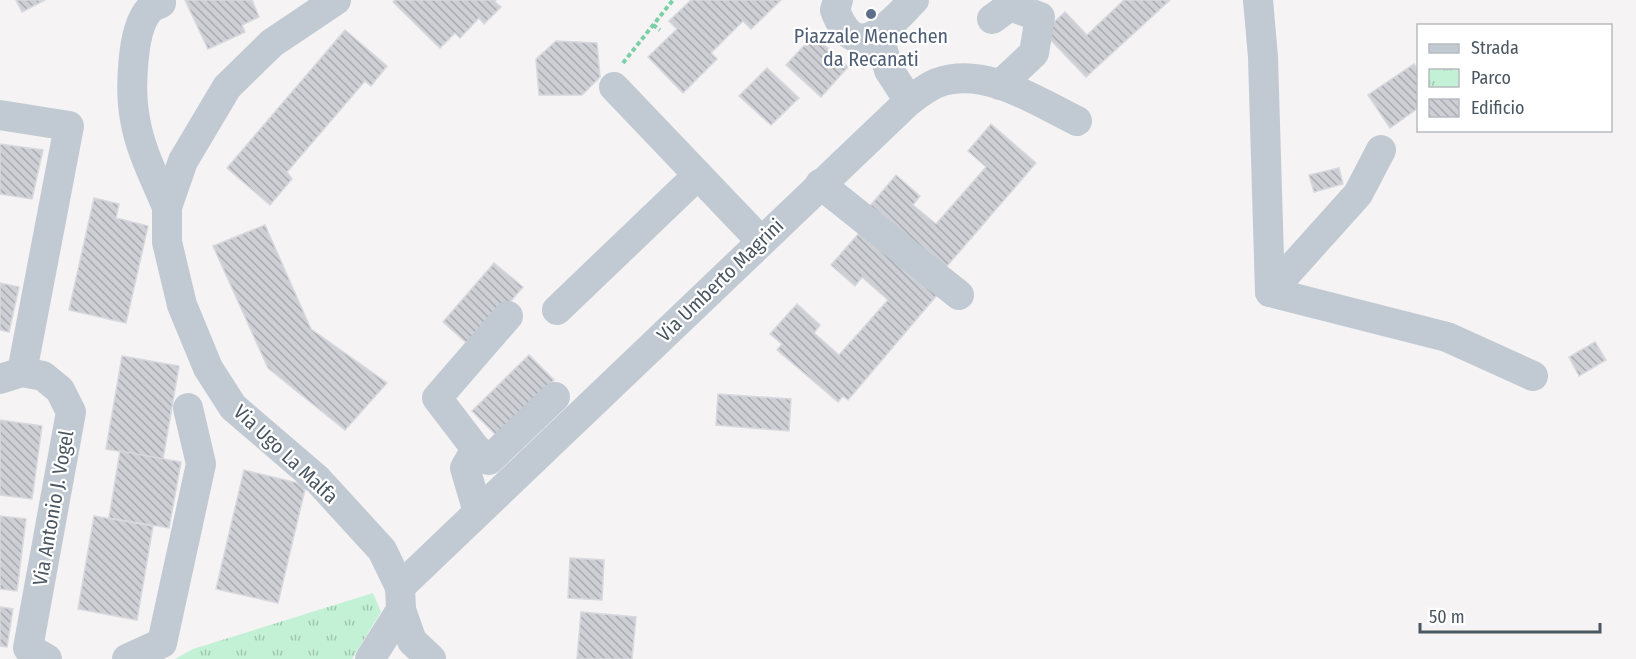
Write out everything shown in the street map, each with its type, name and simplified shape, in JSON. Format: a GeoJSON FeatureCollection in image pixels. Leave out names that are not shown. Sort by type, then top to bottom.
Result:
{"type":"FeatureCollection","features":[{"type":"Feature","properties":{"kind":"street","name":"Via Ugo La Malfa"},"geometry":{"type":"LineString","coordinates":[[336,0],[272,43],[227,87],[183,161],[167,207],[167,242],[182,305],[207,368],[233,407],[318,480],[382,550],[401,598],[412,641],[431,659]]}},
{"type":"Feature","properties":{"kind":"street"},"geometry":{"type":"LineString","coordinates":[[838,0],[835,10],[840,24],[850,34],[864,39],[878,35],[914,0]]}},
{"type":"Feature","properties":{"kind":"street"},"geometry":{"type":"LineString","coordinates":[[1258,0],[1263,57],[1270,292]]}},
{"type":"Feature","properties":{"kind":"street"},"geometry":{"type":"LineString","coordinates":[[161,3],[149,9],[134,42],[134,118],[145,156],[167,207]]}},
{"type":"Feature","properties":{"kind":"street"},"geometry":{"type":"LineString","coordinates":[[992,19],[1010,6],[1040,17],[1034,53],[1000,85]]}},
{"type":"Feature","properties":{"kind":"street"},"geometry":{"type":"LineString","coordinates":[[878,35],[889,70],[909,101]]}},
{"type":"Feature","properties":{"kind":"street","name":"Via Umberto Magrini"},"geometry":{"type":"LineString","coordinates":[[370,659],[401,598],[478,512],[909,101],[936,83],[967,77],[1000,85],[1077,121]]}},
{"type":"Feature","properties":{"kind":"street"},"geometry":{"type":"LineString","coordinates":[[614,87],[761,241]]}},
{"type":"Feature","properties":{"kind":"street","name":"Via Antonio J. Vogel"},"geometry":{"type":"LineString","coordinates":[[0,115],[69,126],[11,376],[43,376],[60,390],[71,412],[34,655]]}},
{"type":"Feature","properties":{"kind":"street"},"geometry":{"type":"LineString","coordinates":[[1270,292],[1358,194],[1381,150]]}},
{"type":"Feature","properties":{"kind":"street"},"geometry":{"type":"LineString","coordinates":[[557,310],[698,175]]}},
{"type":"Feature","properties":{"kind":"street"},"geometry":{"type":"LineString","coordinates":[[820,184],[958,295]]}},
{"type":"Feature","properties":{"kind":"street"},"geometry":{"type":"LineString","coordinates":[[1270,292],[1447,337],[1533,376]]}},
{"type":"Feature","properties":{"kind":"street"},"geometry":{"type":"LineString","coordinates":[[508,316],[437,398],[476,449],[489,460],[555,397]]}},
{"type":"Feature","properties":{"kind":"street"},"geometry":{"type":"LineString","coordinates":[[127,659],[162,643],[201,464],[188,408]]}},
{"type":"Feature","properties":{"kind":"street"},"geometry":{"type":"LineString","coordinates":[[476,449],[465,468],[478,512]]}},
{"type":"Feature","properties":{"kind":"path"},"geometry":{"type":"LineString","coordinates":[[614,87],[613,76],[673,0]]}},
{"type":"Feature","properties":{"kind":"path"},"geometry":{"type":"LineString","coordinates":[[653,25],[660,30]]}},
{"type":"Feature","properties":{"kind":"green space"},"geometry":{"type":"Polygon","coordinates":[[[373,593],[381,612],[352,659],[175,659],[193,649],[373,593]]]}},
{"type":"Feature","properties":{"kind":"building"},"geometry":{"type":"Polygon","coordinates":[[[16,0],[45,0],[22,12],[16,0]]]}},
{"type":"Feature","properties":{"kind":"building"},"geometry":{"type":"Polygon","coordinates":[[[185,0],[252,0],[259,17],[242,25],[245,32],[208,49],[185,0]]]}},
{"type":"Feature","properties":{"kind":"building"},"geometry":{"type":"Polygon","coordinates":[[[395,0],[496,0],[495,2],[501,7],[484,24],[479,18],[460,38],[455,33],[440,48],[393,2],[395,0]]]}},
{"type":"Feature","properties":{"kind":"building"},"geometry":{"type":"Polygon","coordinates":[[[691,0],[781,0],[751,29],[743,21],[711,53],[717,59],[683,93],[648,57],[677,29],[669,21],[691,0]]]}},
{"type":"Feature","properties":{"kind":"building"},"geometry":{"type":"Polygon","coordinates":[[[1124,0],[1170,0],[1086,77],[1043,32],[1065,12],[1087,35],[1124,0]]]}},
{"type":"Feature","properties":{"kind":"building"},"geometry":{"type":"Polygon","coordinates":[[[345,30],[387,66],[371,86],[365,81],[287,172],[292,179],[270,205],[227,168],[345,30]]]}},
{"type":"Feature","properties":{"kind":"building"},"geometry":{"type":"Polygon","coordinates":[[[814,35],[848,67],[821,97],[786,65],[814,35]]]}},
{"type":"Feature","properties":{"kind":"building"},"geometry":{"type":"Polygon","coordinates":[[[556,41],[597,43],[600,77],[582,95],[539,95],[536,59],[556,41]]]}},
{"type":"Feature","properties":{"kind":"building"},"geometry":{"type":"Polygon","coordinates":[[[1414,64],[1417,68],[1417,109],[1390,128],[1368,95],[1414,64]]]}},
{"type":"Feature","properties":{"kind":"building"},"geometry":{"type":"Polygon","coordinates":[[[767,68],[799,98],[771,125],[739,96],[767,68]]]}},
{"type":"Feature","properties":{"kind":"building"},"geometry":{"type":"Polygon","coordinates":[[[991,124],[1036,163],[941,273],[870,206],[896,175],[920,196],[913,205],[936,224],[986,167],[968,151],[991,124]]]}},
{"type":"Feature","properties":{"kind":"building"},"geometry":{"type":"Polygon","coordinates":[[[0,144],[43,150],[32,199],[0,194],[0,144]]]}},
{"type":"Feature","properties":{"kind":"building"},"geometry":{"type":"Polygon","coordinates":[[[1339,168],[1343,184],[1314,192],[1309,175],[1339,168]]]}},
{"type":"Feature","properties":{"kind":"building"},"geometry":{"type":"Polygon","coordinates":[[[94,198],[119,204],[116,218],[148,226],[126,323],[69,310],[94,198]]]}},
{"type":"Feature","properties":{"kind":"building"},"geometry":{"type":"Polygon","coordinates":[[[265,225],[311,329],[387,383],[345,430],[268,368],[213,246],[265,225]]]}},
{"type":"Feature","properties":{"kind":"building"},"geometry":{"type":"Polygon","coordinates":[[[860,232],[937,295],[848,400],[843,396],[838,402],[777,350],[782,344],[770,334],[797,304],[820,325],[814,333],[839,355],[888,300],[862,277],[855,286],[831,265],[860,232]]]}},
{"type":"Feature","properties":{"kind":"building"},"geometry":{"type":"Polygon","coordinates":[[[494,263],[523,287],[471,347],[443,322],[494,263]]]}},
{"type":"Feature","properties":{"kind":"building"},"geometry":{"type":"Polygon","coordinates":[[[0,283],[19,287],[9,332],[0,330],[0,283]]]}},
{"type":"Feature","properties":{"kind":"building"},"geometry":{"type":"Polygon","coordinates":[[[1595,342],[1606,360],[1579,376],[1569,357],[1595,342]]]}},
{"type":"Feature","properties":{"kind":"building"},"geometry":{"type":"Polygon","coordinates":[[[529,355],[554,380],[497,436],[472,411],[529,355]]]}},
{"type":"Feature","properties":{"kind":"building"},"geometry":{"type":"Polygon","coordinates":[[[122,356],[179,366],[163,459],[106,449],[122,356]]]}},
{"type":"Feature","properties":{"kind":"building"},"geometry":{"type":"Polygon","coordinates":[[[718,394],[791,399],[789,431],[716,425],[718,394]]]}},
{"type":"Feature","properties":{"kind":"building"},"geometry":{"type":"Polygon","coordinates":[[[0,420],[42,426],[32,499],[0,495],[0,420]]]}},
{"type":"Feature","properties":{"kind":"building"},"geometry":{"type":"Polygon","coordinates":[[[120,451],[181,462],[169,528],[109,518],[120,451]]]}},
{"type":"Feature","properties":{"kind":"building"},"geometry":{"type":"Polygon","coordinates":[[[244,470],[306,485],[278,603],[216,589],[244,470]]]}},
{"type":"Feature","properties":{"kind":"building"},"geometry":{"type":"Polygon","coordinates":[[[0,516],[26,519],[17,591],[0,589],[0,516]]]}},
{"type":"Feature","properties":{"kind":"building"},"geometry":{"type":"Polygon","coordinates":[[[94,516],[153,526],[137,620],[78,609],[94,516]]]}},
{"type":"Feature","properties":{"kind":"building"},"geometry":{"type":"Polygon","coordinates":[[[570,558],[604,560],[602,600],[568,598],[570,558]]]}},
{"type":"Feature","properties":{"kind":"building"},"geometry":{"type":"Polygon","coordinates":[[[0,607],[13,609],[7,647],[0,646],[0,607]]]}},
{"type":"Feature","properties":{"kind":"building"},"geometry":{"type":"Polygon","coordinates":[[[581,612],[636,617],[632,659],[577,659],[581,612]]]}},
{"type":"Feature","properties":{"kind":"place","name":"Piazzale Menechen da Recanati"},"geometry":{"type":"Point","coordinates":[871,14]}}]}
